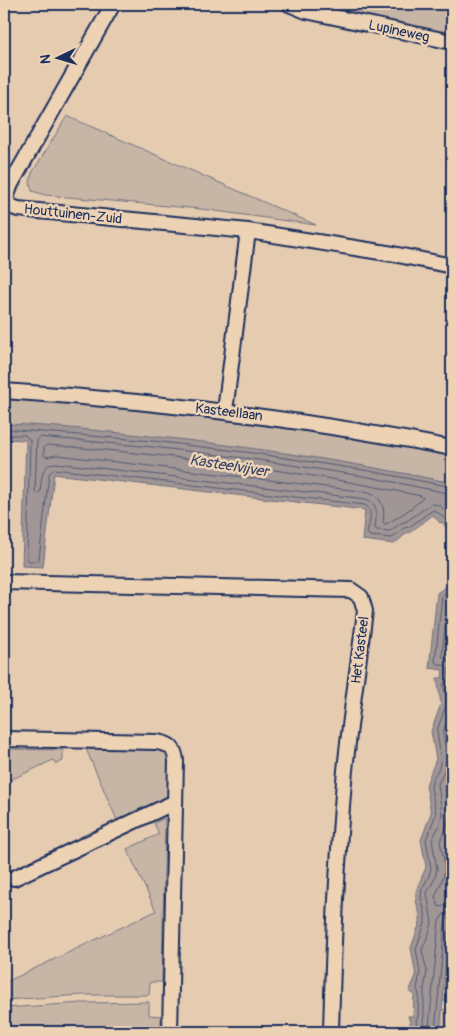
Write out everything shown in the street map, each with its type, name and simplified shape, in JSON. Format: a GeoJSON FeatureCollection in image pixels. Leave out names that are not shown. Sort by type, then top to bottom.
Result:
{"type":"FeatureCollection","features":[{"type":"Feature","properties":{"kind":"street","name":"Houttuinen-Zuid"},"geometry":{"type":"LineString","coordinates":[[113,4],[11,184],[6,198],[10,206],[18,209],[248,231],[393,254],[452,266]]}},
{"type":"Feature","properties":{"kind":"street","name":"Lupineweg"},"geometry":{"type":"LineString","coordinates":[[289,4],[306,11],[452,42]]}},
{"type":"Feature","properties":{"kind":"street"},"geometry":{"type":"LineString","coordinates":[[225,411],[248,231]]}},
{"type":"Feature","properties":{"kind":"street","name":"Kasteellaan"},"geometry":{"type":"LineString","coordinates":[[4,391],[225,411],[384,435],[452,448]]}},
{"type":"Feature","properties":{"kind":"street","name":"Het Kasteel"},"geometry":{"type":"LineString","coordinates":[[4,582],[351,590],[361,597],[365,611],[344,779],[339,843],[334,922],[331,1032]]}},
{"type":"Feature","properties":{"kind":"street"},"geometry":{"type":"LineString","coordinates":[[4,739],[165,743],[172,747],[175,753],[175,802],[170,1032]]}},
{"type":"Feature","properties":{"kind":"street"},"geometry":{"type":"LineString","coordinates":[[14,878],[175,802]]}},
{"type":"Feature","properties":{"kind":"shaded area"},"geometry":{"type":"Polygon","coordinates":[[[302,4],[452,4],[452,35],[306,6],[302,4]]]}},
{"type":"Feature","properties":{"kind":"shaded area"},"geometry":{"type":"Polygon","coordinates":[[[67,116],[316,225],[201,209],[45,195],[32,191],[30,183],[32,173],[67,116]]]}},
{"type":"Feature","properties":{"kind":"shaded area"},"geometry":{"type":"Polygon","coordinates":[[[4,399],[116,408],[285,428],[452,456],[452,483],[396,472],[229,446],[117,433],[4,424],[4,399]]]}},
{"type":"Feature","properties":{"kind":"shaded area"},"geometry":{"type":"Polygon","coordinates":[[[4,749],[63,750],[63,761],[56,764],[53,760],[4,783],[4,749]]]}},
{"type":"Feature","properties":{"kind":"shaded area"},"geometry":{"type":"Polygon","coordinates":[[[86,749],[170,750],[169,798],[117,820],[86,749]]]}},
{"type":"Feature","properties":{"kind":"shaded area"},"geometry":{"type":"Polygon","coordinates":[[[165,818],[162,982],[150,982],[149,995],[83,995],[4,1000],[4,983],[156,911],[127,849],[159,834],[154,823],[165,818]]]}},
{"type":"Feature","properties":{"kind":"shaded area"},"geometry":{"type":"Polygon","coordinates":[[[452,901],[452,1002],[442,1001],[452,901]]]}},
{"type":"Feature","properties":{"kind":"shaded area"},"geometry":{"type":"Polygon","coordinates":[[[149,1002],[149,1015],[161,1016],[161,1032],[53,1032],[26,1028],[4,1031],[4,1008],[82,1003],[149,1002]]]}},
{"type":"Feature","properties":{"kind":"shaded area"},"geometry":{"type":"Polygon","coordinates":[[[452,1009],[452,1032],[440,1032],[441,1010],[452,1009]]]}},
{"type":"Feature","properties":{"kind":"water","name":"Kasteelvijver"},"geometry":{"type":"Polygon","coordinates":[[[4,424],[48,426],[163,437],[329,460],[452,483],[452,534],[433,515],[394,544],[362,540],[365,510],[54,474],[43,567],[22,566],[26,440],[4,439],[4,424]]]}},
{"type":"Feature","properties":{"kind":"water"},"geometry":{"type":"Polygon","coordinates":[[[452,578],[452,901],[440,1032],[413,1032],[408,1016],[413,1016],[414,994],[409,992],[416,976],[411,948],[420,922],[416,891],[426,867],[421,840],[431,813],[426,785],[436,759],[431,731],[441,704],[437,678],[442,678],[443,670],[429,668],[437,593],[449,584],[448,582],[452,578]]]}}]}
